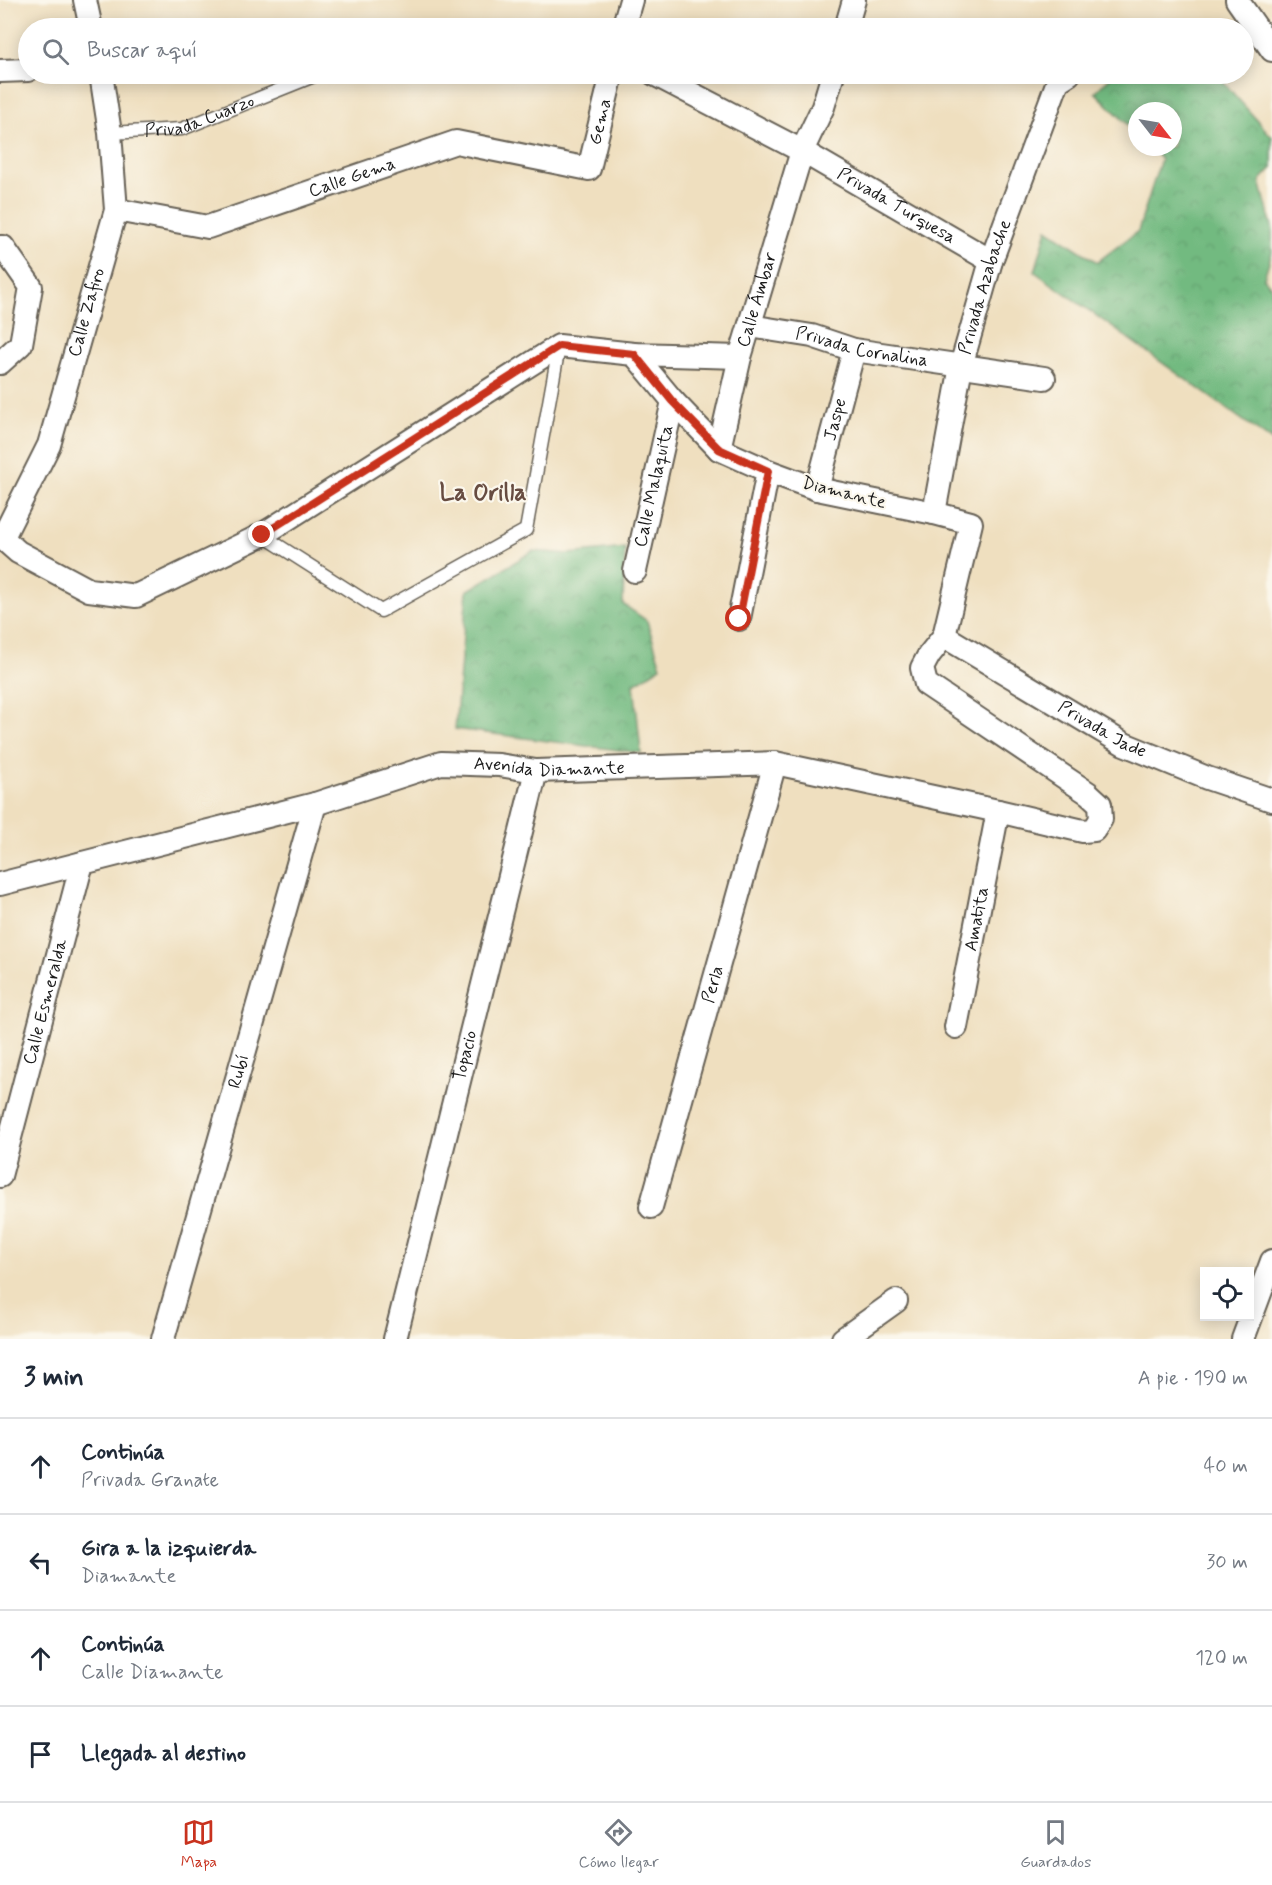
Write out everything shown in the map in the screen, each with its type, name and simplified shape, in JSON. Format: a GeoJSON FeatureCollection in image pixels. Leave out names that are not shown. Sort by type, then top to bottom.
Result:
{"type":"FeatureCollection","features":[{"type":"Feature","properties":{"kind":"street"},"geometry":{"type":"LineString","coordinates":[[85,0],[89,18]]}},
{"type":"Feature","properties":{"kind":"street"},"geometry":{"type":"LineString","coordinates":[[626,18],[631,0]]}},
{"type":"Feature","properties":{"kind":"street"},"geometry":{"type":"LineString","coordinates":[[849,18],[854,0]]}},
{"type":"Feature","properties":{"kind":"street"},"geometry":{"type":"LineString","coordinates":[[1237,0],[1250,18]]}},
{"type":"Feature","properties":{"kind":"street"},"geometry":{"type":"LineString","coordinates":[[1254,24],[1272,50]]}},
{"type":"Feature","properties":{"kind":"street"},"geometry":{"type":"LineString","coordinates":[[0,71],[18,70]]}},
{"type":"Feature","properties":{"kind":"street","name":"Calle Zafiro"},"geometry":{"type":"LineString","coordinates":[[1,537],[49,445],[116,210],[110,133],[102,84]]}},
{"type":"Feature","properties":{"kind":"street","name":"Gema"},"geometry":{"type":"LineString","coordinates":[[589,169],[610,84]]}},
{"type":"Feature","properties":{"kind":"street","name":"Privada Turquesa"},"geometry":{"type":"LineString","coordinates":[[673,84],[802,151],[991,261]]}},
{"type":"Feature","properties":{"kind":"street","name":"Calle Ámbar"},"geometry":{"type":"LineString","coordinates":[[719,449],[740,357],[802,151],[823,107],[829,84]]}},
{"type":"Feature","properties":{"kind":"street","name":"Privada Azabache"},"geometry":{"type":"LineString","coordinates":[[934,513],[961,366],[991,261],[1057,84]]}},
{"type":"Feature","properties":{"kind":"street","name":"Calle Gema"},"geometry":{"type":"LineString","coordinates":[[116,210],[208,227],[456,142],[589,169]]}},
{"type":"Feature","properties":{"kind":"street"},"geometry":{"type":"LineString","coordinates":[[0,247],[3,247],[31,287],[21,344],[0,363]]}},
{"type":"Feature","properties":{"kind":"street","name":"Privada Cornalina"},"geometry":{"type":"LineString","coordinates":[[750,326],[812,336],[854,350],[1044,378]]}},
{"type":"Feature","properties":{"kind":"street"},"geometry":{"type":"LineString","coordinates":[[1,537],[18,552],[89,590],[136,596],[262,535],[559,346],[634,354],[740,357]]}},
{"type":"Feature","properties":{"kind":"street","name":"Jaspe"},"geometry":{"type":"LineString","coordinates":[[817,489],[854,350]]}},
{"type":"Feature","properties":{"kind":"street","name":"Diamante"},"geometry":{"type":"LineString","coordinates":[[634,354],[672,401],[719,449],[768,471],[817,489],[971,523],[944,636]]}},
{"type":"Feature","properties":{"kind":"street","name":"Calle Malaquita"},"geometry":{"type":"LineString","coordinates":[[635,571],[672,401]]}},
{"type":"Feature","properties":{"kind":"street"},"geometry":{"type":"LineString","coordinates":[[739,619],[768,471]]}},
{"type":"Feature","properties":{"kind":"street","name":"Avenida Diamante"},"geometry":{"type":"LineString","coordinates":[[0,884],[315,804],[441,763],[498,765],[537,771],[775,763],[1083,831],[1094,830],[1101,819],[1100,804],[1088,793],[926,684],[922,668],[944,636]]}},
{"type":"Feature","properties":{"kind":"street","name":"Privada Jade"},"geometry":{"type":"LineString","coordinates":[[944,636],[1124,744],[1207,778],[1272,800]]}},
{"type":"Feature","properties":{"kind":"street","name":"Perla"},"geometry":{"type":"LineString","coordinates":[[651,1207],[775,763]]}},
{"type":"Feature","properties":{"kind":"street","name":"Topacio"},"geometry":{"type":"LineString","coordinates":[[395,1339],[537,771]]}},
{"type":"Feature","properties":{"kind":"street","name":"Rubí"},"geometry":{"type":"LineString","coordinates":[[163,1339],[315,804]]}},
{"type":"Feature","properties":{"kind":"street","name":"Amatita"},"geometry":{"type":"LineString","coordinates":[[956,1027],[998,811]]}},
{"type":"Feature","properties":{"kind":"street","name":"Calle Esmeralda"},"geometry":{"type":"LineString","coordinates":[[0,1176],[82,863]]}},
{"type":"Feature","properties":{"kind":"street"},"geometry":{"type":"LineString","coordinates":[[1243,1339],[1272,1261]]}},
{"type":"Feature","properties":{"kind":"street"},"geometry":{"type":"LineString","coordinates":[[843,1339],[896,1301]]}},
{"type":"Feature","properties":{"kind":"lane","name":"Privada Cuarzo"},"geometry":{"type":"LineString","coordinates":[[110,133],[183,129],[294,84]]}},
{"type":"Feature","properties":{"kind":"lane"},"geometry":{"type":"LineString","coordinates":[[262,535],[381,611],[526,530],[559,346]]}},
{"type":"Feature","properties":{"kind":"green space"},"geometry":{"type":"Polygon","coordinates":[[[1103,84],[1225,84],[1272,137],[1272,168],[1260,181],[1272,227],[1272,252],[1264,278],[1272,288],[1272,441],[1035,272],[1047,229],[1097,262],[1138,231],[1161,159],[1158,156],[1182,156],[1182,102],[1128,102],[1128,125],[1095,92],[1103,84]]]}},
{"type":"Feature","properties":{"kind":"green space"},"geometry":{"type":"Polygon","coordinates":[[[625,548],[623,604],[647,621],[661,667],[634,684],[641,753],[455,729],[467,591],[533,551],[569,554],[625,548]]]}},
{"type":"Feature","properties":{"kind":"district","name":"La Orilla"},"geometry":{"type":"Point","coordinates":[483,493]}},
{"type":"Feature","properties":{"kind":"route"},"geometry":{"type":"LineString","coordinates":[[262,535],[559,346],[634,354],[672,401],[719,449],[768,471],[739,619]]}}]}
